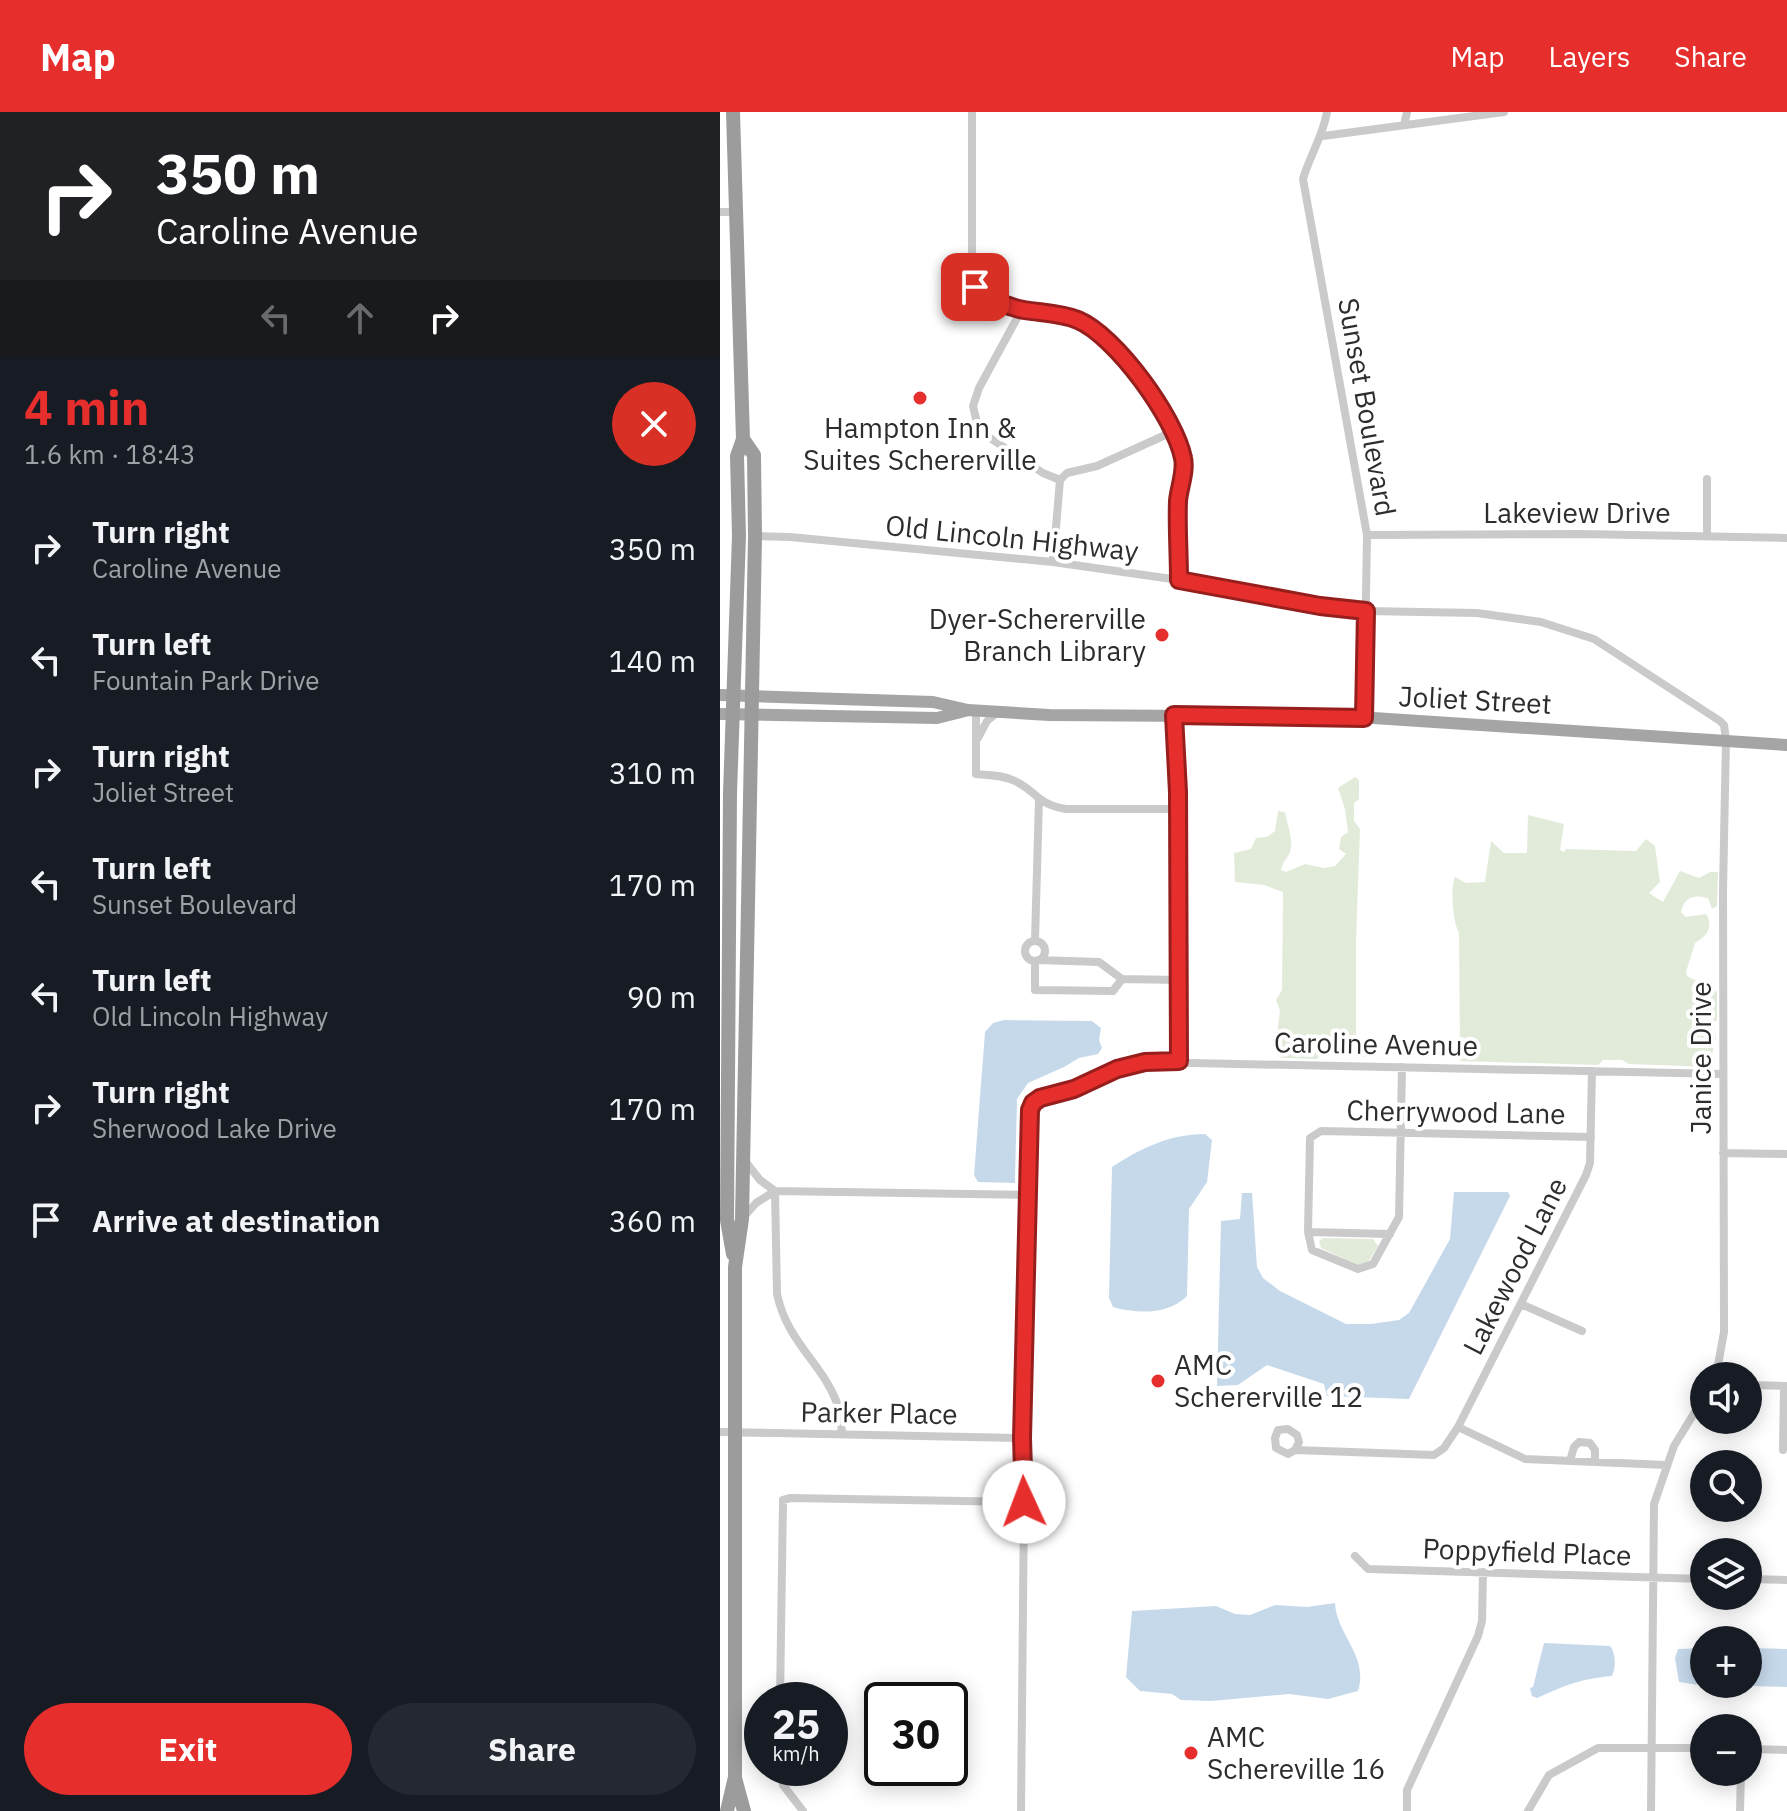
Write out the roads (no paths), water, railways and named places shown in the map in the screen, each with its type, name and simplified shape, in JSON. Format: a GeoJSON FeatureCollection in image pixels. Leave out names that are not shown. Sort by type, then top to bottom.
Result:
{"type":"FeatureCollection","features":[{"type":"Feature","properties":{"kind":"highway"},"geometry":{"type":"LineString","coordinates":[[733,112],[743,439],[737,456],[738,493],[726,695],[727,1220],[735,1267]]}},
{"type":"Feature","properties":{"kind":"highway"},"geometry":{"type":"LineString","coordinates":[[727,1811],[735,1777],[735,1267],[742,1219],[755,536],[754,455],[743,439]]}},
{"type":"Feature","properties":{"kind":"highway"},"geometry":{"type":"LineString","coordinates":[[738,493],[744,497],[747,535],[755,536]]}},
{"type":"Feature","properties":{"kind":"highway"},"geometry":{"type":"LineString","coordinates":[[735,1777],[744,1811]]}},
{"type":"Feature","properties":{"kind":"main road"},"geometry":{"type":"LineString","coordinates":[[726,695],[933,702],[972,710]]}},
{"type":"Feature","properties":{"kind":"main road"},"geometry":{"type":"LineString","coordinates":[[726,715],[937,718],[972,710]]}},
{"type":"Feature","properties":{"kind":"main road","name":"Joliet Street"},"geometry":{"type":"LineString","coordinates":[[972,710],[1364,718],[1787,745]]}},
{"type":"Feature","properties":{"kind":"street"},"geometry":{"type":"LineString","coordinates":[[972,112],[971,261],[975,287],[989,297],[1022,309],[1078,320],[1105,336],[1132,367],[1164,415],[1184,460],[1178,501],[1179,580]]}},
{"type":"Feature","properties":{"kind":"street","name":"Sunset Boulevard"},"geometry":{"type":"LineString","coordinates":[[1327,112],[1323,136],[1310,155],[1303,179],[1367,535],[1364,718]]}},
{"type":"Feature","properties":{"kind":"street"},"geometry":{"type":"LineString","coordinates":[[1404,125],[1407,112]]}},
{"type":"Feature","properties":{"kind":"street"},"geometry":{"type":"LineString","coordinates":[[1323,136],[1504,112]]}},
{"type":"Feature","properties":{"kind":"street"},"geometry":{"type":"LineString","coordinates":[[720,212],[736,212]]}},
{"type":"Feature","properties":{"kind":"street"},"geometry":{"type":"LineString","coordinates":[[1022,309],[979,388],[973,406],[978,427],[990,438],[1043,473],[1060,480]]}},
{"type":"Feature","properties":{"kind":"street"},"geometry":{"type":"LineString","coordinates":[[1053,562],[1060,480],[1067,473],[1097,466],[1172,432]]}},
{"type":"Feature","properties":{"kind":"street"},"geometry":{"type":"LineString","coordinates":[[1707,479],[1707,536]]}},
{"type":"Feature","properties":{"kind":"street"},"geometry":{"type":"LineString","coordinates":[[755,516],[776,537]]}},
{"type":"Feature","properties":{"kind":"street","name":"Lakeview Drive"},"geometry":{"type":"LineString","coordinates":[[1367,535],[1581,534],[1787,538]]}},
{"type":"Feature","properties":{"kind":"street","name":"Old Lincoln Highway"},"geometry":{"type":"LineString","coordinates":[[755,536],[1053,562],[1179,580],[1320,606],[1366,611],[1477,613],[1541,622],[1594,639],[1720,721],[1724,725],[1726,740]]}},
{"type":"Feature","properties":{"kind":"street"},"geometry":{"type":"LineString","coordinates":[[972,710],[976,774],[1017,781],[1048,806],[1066,809],[1178,809]]}},
{"type":"Feature","properties":{"kind":"street"},"geometry":{"type":"LineString","coordinates":[[976,747],[981,729],[998,712]]}},
{"type":"Feature","properties":{"kind":"street"},"geometry":{"type":"LineString","coordinates":[[1174,715],[1178,809],[1179,1061]]}},
{"type":"Feature","properties":{"kind":"street","name":"Janice Drive"},"geometry":{"type":"LineString","coordinates":[[1719,1362],[1724,1332],[1726,740]]}},
{"type":"Feature","properties":{"kind":"street"},"geometry":{"type":"LineString","coordinates":[[1035,940],[1039,799]]}},
{"type":"Feature","properties":{"kind":"street"},"geometry":{"type":"LineString","coordinates":[[1036,960],[1044,955],[1045,948],[1035,940],[1029,942],[1025,950],[1029,959],[1036,960],[1099,962],[1122,979],[1179,980]]}},
{"type":"Feature","properties":{"kind":"street"},"geometry":{"type":"LineString","coordinates":[[1036,960],[1035,990],[1113,991],[1122,979]]}},
{"type":"Feature","properties":{"kind":"street","name":"Caroline Avenue"},"geometry":{"type":"LineString","coordinates":[[1027,1195],[1029,1117],[1036,1101],[1074,1089],[1117,1069],[1145,1062],[1723,1074]]}},
{"type":"Feature","properties":{"kind":"street"},"geometry":{"type":"LineString","coordinates":[[1390,1234],[1308,1232],[1312,1250],[1358,1269],[1373,1264],[1390,1234],[1399,1217],[1402,1067]]}},
{"type":"Feature","properties":{"kind":"street","name":"Lakewood Lane"},"geometry":{"type":"LineString","coordinates":[[1295,1450],[1434,1455],[1444,1448],[1458,1427],[1586,1175],[1590,1163],[1592,1071]]}},
{"type":"Feature","properties":{"kind":"street","name":"Cherrywood Lane"},"geometry":{"type":"LineString","coordinates":[[1308,1232],[1310,1138],[1321,1131],[1591,1137]]}},
{"type":"Feature","properties":{"kind":"street"},"geometry":{"type":"LineString","coordinates":[[1723,1153],[1787,1154]]}},
{"type":"Feature","properties":{"kind":"street"},"geometry":{"type":"LineString","coordinates":[[742,1157],[760,1180],[775,1191]]}},
{"type":"Feature","properties":{"kind":"street"},"geometry":{"type":"LineString","coordinates":[[775,1191],[780,1310],[834,1397],[842,1434]]}},
{"type":"Feature","properties":{"kind":"street"},"geometry":{"type":"LineString","coordinates":[[742,1219],[756,1203],[775,1191],[1027,1195],[1022,1438],[1021,1811]]}},
{"type":"Feature","properties":{"kind":"street"},"geometry":{"type":"LineString","coordinates":[[1521,1304],[1582,1331]]}},
{"type":"Feature","properties":{"kind":"street"},"geometry":{"type":"LineString","coordinates":[[1762,1385],[1786,1386],[1783,1450]]}},
{"type":"Feature","properties":{"kind":"street"},"geometry":{"type":"LineString","coordinates":[[1651,1811],[1654,1504],[1674,1446],[1690,1420]]}},
{"type":"Feature","properties":{"kind":"street"},"geometry":{"type":"LineString","coordinates":[[1458,1427],[1525,1459],[1666,1465]]}},
{"type":"Feature","properties":{"kind":"street","name":"Parker Place"},"geometry":{"type":"LineString","coordinates":[[720,1432],[1022,1438]]}},
{"type":"Feature","properties":{"kind":"street"},"geometry":{"type":"LineString","coordinates":[[1570,1461],[1579,1442],[1590,1443],[1595,1450],[1595,1462]]}},
{"type":"Feature","properties":{"kind":"street"},"geometry":{"type":"LineString","coordinates":[[780,1682],[783,1500],[1024,1502]]}},
{"type":"Feature","properties":{"kind":"street","name":"Poppyfield Place"},"geometry":{"type":"LineString","coordinates":[[1355,1556],[1368,1569],[1690,1579]]}},
{"type":"Feature","properties":{"kind":"street"},"geometry":{"type":"LineString","coordinates":[[1407,1811],[1407,1790],[1478,1636],[1482,1621],[1483,1572]]}},
{"type":"Feature","properties":{"kind":"street"},"geometry":{"type":"LineString","coordinates":[[1762,1579],[1787,1580]]}},
{"type":"Feature","properties":{"kind":"street"},"geometry":{"type":"LineString","coordinates":[[1528,1811],[1549,1775],[1573,1759],[1598,1748],[1690,1748]]}},
{"type":"Feature","properties":{"kind":"street"},"geometry":{"type":"LineString","coordinates":[[1762,1749],[1787,1750]]}},
{"type":"Feature","properties":{"kind":"street"},"geometry":{"type":"LineString","coordinates":[[784,1786],[803,1811]]}},
{"type":"Feature","properties":{"kind":"street"},"geometry":{"type":"LineString","coordinates":[[1740,1811],[1741,1786]]}},
{"type":"Feature","properties":{"kind":"water"},"geometry":{"type":"Polygon","coordinates":[[[1004,1020],[1092,1021],[1101,1028],[1099,1040],[1102,1048],[1098,1054],[1079,1058],[1028,1083],[1017,1099],[1015,1183],[978,1182],[974,1175],[985,1032],[993,1023],[1004,1020]]]}},
{"type":"Feature","properties":{"kind":"water"},"geometry":{"type":"Polygon","coordinates":[[[1205,1134],[1212,1140],[1207,1182],[1189,1209],[1187,1296],[1162,1310],[1132,1311],[1113,1307],[1109,1298],[1112,1167],[1156,1143],[1180,1136],[1205,1134]]]}},
{"type":"Feature","properties":{"kind":"water"},"geometry":{"type":"Polygon","coordinates":[[[1454,1192],[1508,1192],[1510,1196],[1409,1399],[1327,1396],[1324,1384],[1267,1365],[1238,1385],[1217,1386],[1221,1221],[1240,1219],[1242,1193],[1252,1193],[1257,1267],[1263,1278],[1280,1291],[1346,1324],[1371,1324],[1399,1320],[1409,1313],[1450,1239],[1454,1192]]]}},
{"type":"Feature","properties":{"kind":"water"},"geometry":{"type":"Polygon","coordinates":[[[1335,1603],[1341,1626],[1359,1667],[1358,1691],[1328,1699],[1289,1694],[1211,1701],[1181,1700],[1172,1694],[1140,1691],[1126,1677],[1132,1611],[1216,1606],[1235,1614],[1250,1615],[1275,1605],[1307,1607],[1335,1603]]]}},
{"type":"Feature","properties":{"kind":"water"},"geometry":{"type":"Polygon","coordinates":[[[1544,1643],[1610,1646],[1615,1661],[1612,1676],[1573,1683],[1537,1698],[1532,1696],[1530,1688],[1533,1687],[1544,1643]]]}},
{"type":"Feature","properties":{"kind":"water"},"geometry":{"type":"Polygon","coordinates":[[[1762,1648],[1787,1649],[1787,1687],[1762,1686],[1762,1648]]]}},
{"type":"Feature","properties":{"kind":"water"},"geometry":{"type":"Polygon","coordinates":[[[1678,1649],[1690,1649],[1690,1684],[1679,1682],[1675,1658],[1678,1649]]]}},
{"type":"Feature","properties":{"kind":"place","name":"Hampton Inn & Suites Schererville"},"geometry":{"type":"Point","coordinates":[920,398]}},
{"type":"Feature","properties":{"kind":"place","name":"Dyer-Schererville Branch Library"},"geometry":{"type":"Point","coordinates":[1162,635]}},
{"type":"Feature","properties":{"kind":"place","name":"AMC Schererville 12"},"geometry":{"type":"Point","coordinates":[1158,1381]}},
{"type":"Feature","properties":{"kind":"place","name":"AMC Schereville 16"},"geometry":{"type":"Point","coordinates":[1191,1753]}}]}
